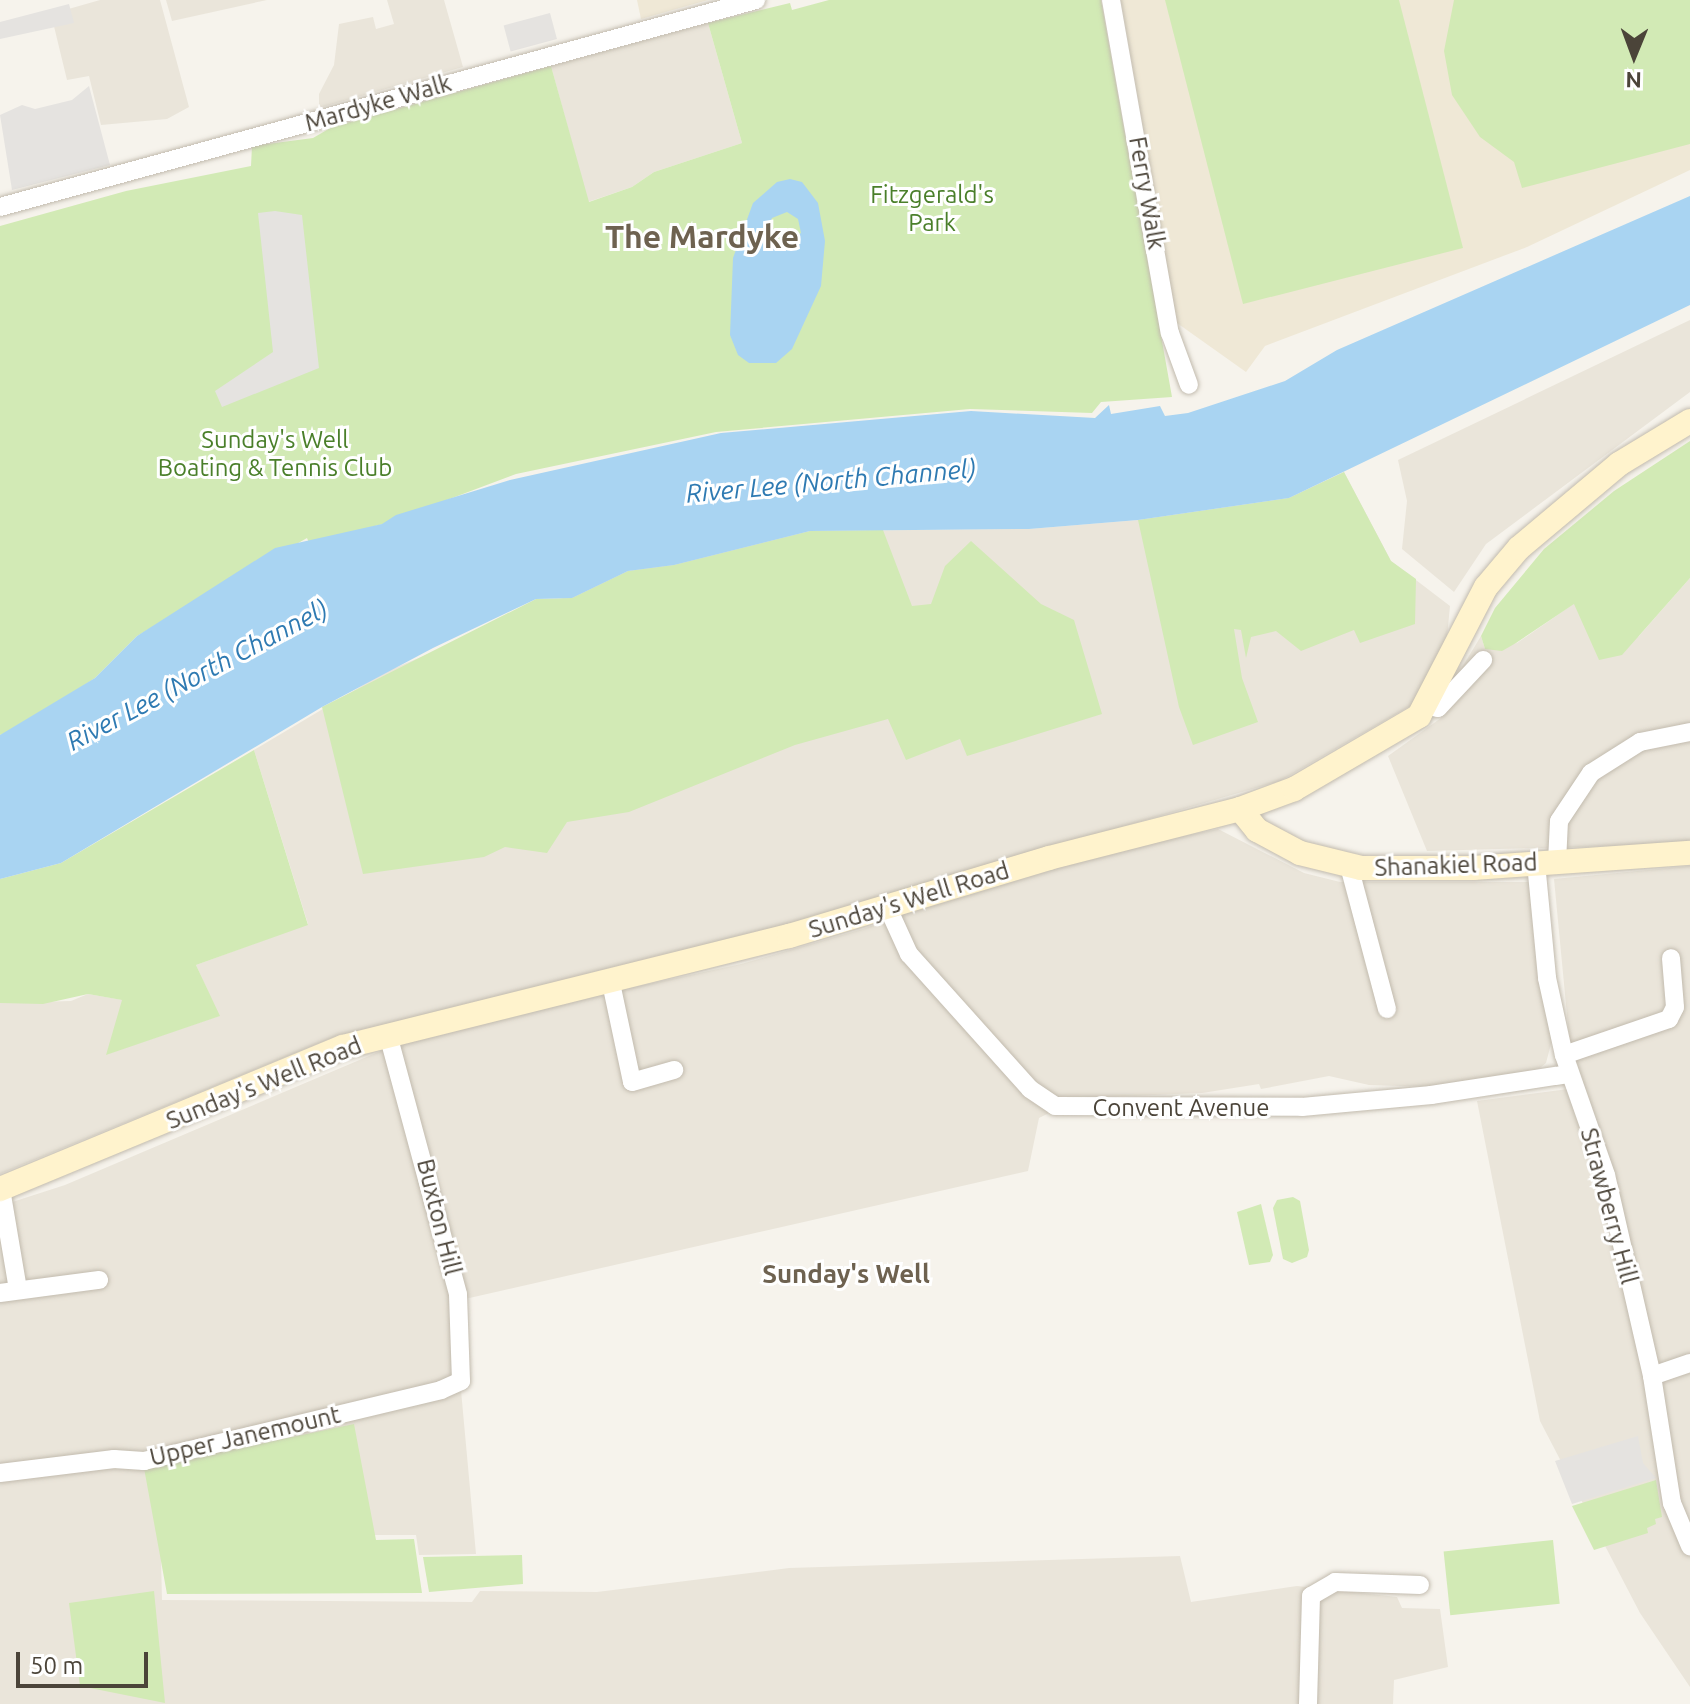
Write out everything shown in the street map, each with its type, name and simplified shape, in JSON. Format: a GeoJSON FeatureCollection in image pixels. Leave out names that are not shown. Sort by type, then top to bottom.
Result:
{"type":"FeatureCollection","features":[{"type":"Feature","properties":{"kind":"main road","name":"Sunday's Well Road"},"geometry":{"type":"LineString","coordinates":[[0,1189],[343,1047],[611,983],[888,908],[1049,858],[1240,809],[1316,778],[1410,723],[1428,706],[1486,587],[1519,548],[1619,464],[1690,421]]}},
{"type":"Feature","properties":{"kind":"main road","name":"Shanakiel Road"},"geometry":{"type":"LineString","coordinates":[[1240,809],[1251,826],[1281,843],[1349,866],[1546,862],[1690,853]]}},
{"type":"Feature","properties":{"kind":"street","name":"Mardyke Walk"},"geometry":{"type":"LineString","coordinates":[[0,207],[756,0]]}},
{"type":"Feature","properties":{"kind":"street","name":"Ferry Walk"},"geometry":{"type":"LineString","coordinates":[[1111,0],[1170,333],[1189,385]]}},
{"type":"Feature","properties":{"kind":"street"},"geometry":{"type":"LineString","coordinates":[[1428,706],[1438,708],[1483,660]]}},
{"type":"Feature","properties":{"kind":"street","name":"Strawberry Hill"},"geometry":{"type":"LineString","coordinates":[[1690,732],[1640,742],[1594,771],[1559,821],[1546,862],[1547,978],[1569,1074],[1606,1175],[1652,1376],[1672,1503],[1690,1546]]}},
{"type":"Feature","properties":{"kind":"street"},"geometry":{"type":"LineString","coordinates":[[1349,866],[1387,1009]]}},
{"type":"Feature","properties":{"kind":"street","name":"Convent Avenue"},"geometry":{"type":"LineString","coordinates":[[888,908],[909,954],[1017,1076],[1042,1101],[1055,1106],[1302,1107],[1431,1095],[1569,1074]]}},
{"type":"Feature","properties":{"kind":"street"},"geometry":{"type":"LineString","coordinates":[[1564,1055],[1669,1019],[1675,1007],[1671,958]]}},
{"type":"Feature","properties":{"kind":"street"},"geometry":{"type":"LineString","coordinates":[[611,983],[632,1082],[674,1070]]}},
{"type":"Feature","properties":{"kind":"street","name":"Buxton Hill"},"geometry":{"type":"LineString","coordinates":[[388,1034],[458,1294],[464,1373],[454,1386],[441,1390]]}},
{"type":"Feature","properties":{"kind":"street"},"geometry":{"type":"LineString","coordinates":[[0,1189],[9,1291],[99,1280]]}},
{"type":"Feature","properties":{"kind":"street"},"geometry":{"type":"LineString","coordinates":[[1652,1376],[1690,1363]]}},
{"type":"Feature","properties":{"kind":"street","name":"Upper Janemount"},"geometry":{"type":"LineString","coordinates":[[0,1473],[114,1459],[144,1461],[441,1390]]}},
{"type":"Feature","properties":{"kind":"street"},"geometry":{"type":"LineString","coordinates":[[1308,1704],[1311,1596],[1335,1582],[1420,1585]]}},
{"type":"Feature","properties":{"kind":"shaded area"},"geometry":{"type":"Polygon","coordinates":[[[100,0],[160,0],[189,107],[167,119],[101,125],[89,76],[67,80],[51,14],[100,0]]]}},
{"type":"Feature","properties":{"kind":"shaded area"},"geometry":{"type":"Polygon","coordinates":[[[166,0],[267,0],[172,21],[166,0]]]}},
{"type":"Feature","properties":{"kind":"shaded area"},"geometry":{"type":"Polygon","coordinates":[[[387,0],[444,0],[463,67],[319,108],[319,94],[334,65],[339,24],[373,17],[376,29],[394,24],[387,0]]]}},
{"type":"Feature","properties":{"kind":"shaded area"},"geometry":{"type":"Polygon","coordinates":[[[637,0],[708,0],[641,19],[637,0]]]}},
{"type":"Feature","properties":{"kind":"shaded area"},"geometry":{"type":"Polygon","coordinates":[[[1121,0],[1690,0],[1690,170],[1527,247],[1265,346],[1246,372],[1177,323],[1121,0]]]}},
{"type":"Feature","properties":{"kind":"shaded area"},"geometry":{"type":"Polygon","coordinates":[[[69,4],[74,23],[0,39],[0,22],[69,4]]]}},
{"type":"Feature","properties":{"kind":"shaded area"},"geometry":{"type":"Polygon","coordinates":[[[550,13],[557,39],[511,52],[504,25],[550,13]]]}},
{"type":"Feature","properties":{"kind":"shaded area"},"geometry":{"type":"Polygon","coordinates":[[[708,23],[742,143],[654,172],[632,187],[588,202],[551,66],[708,23]]]}},
{"type":"Feature","properties":{"kind":"shaded area"},"geometry":{"type":"Polygon","coordinates":[[[89,86],[110,165],[12,190],[0,115],[22,105],[35,109],[72,100],[89,86]]]}},
{"type":"Feature","properties":{"kind":"shaded area"},"geometry":{"type":"Polygon","coordinates":[[[275,211],[302,215],[319,368],[222,407],[215,391],[273,352],[258,213],[275,211]]]}},
{"type":"Feature","properties":{"kind":"shaded area"},"geometry":{"type":"Polygon","coordinates":[[[1690,320],[1690,392],[1486,544],[1454,592],[1402,549],[1407,501],[1398,460],[1690,320]]]}},
{"type":"Feature","properties":{"kind":"shaded area"},"geometry":{"type":"Polygon","coordinates":[[[1344,472],[1391,561],[1450,606],[1446,647],[1417,702],[1280,781],[654,963],[339,1035],[0,1174],[0,1003],[71,1001],[88,994],[123,1000],[107,1054],[219,1016],[196,965],[308,924],[254,750],[385,672],[628,571],[810,531],[1029,529],[1138,520],[1289,498],[1344,472]]]}},
{"type":"Feature","properties":{"kind":"shaded area"},"geometry":{"type":"Polygon","coordinates":[[[1690,578],[1690,844],[1427,851],[1388,756],[1441,718],[1440,704],[1481,636],[1485,649],[1517,643],[1575,603],[1599,659],[1639,636],[1690,578]]]}},
{"type":"Feature","properties":{"kind":"shaded area"},"geometry":{"type":"Polygon","coordinates":[[[1218,829],[1304,873],[1340,882],[1529,882],[1552,1040],[1546,1063],[1536,1071],[1432,1087],[1369,1085],[1329,1076],[1261,1089],[1259,1084],[1202,1093],[1079,1098],[1039,1118],[1028,1171],[465,1299],[394,1039],[741,964],[863,929],[1039,866],[1218,829]]]}},
{"type":"Feature","properties":{"kind":"shaded area"},"geometry":{"type":"Polygon","coordinates":[[[1690,866],[1690,1687],[1640,1613],[1540,1421],[1477,1101],[1584,1087],[1569,1036],[1554,879],[1690,866]]]}},
{"type":"Feature","properties":{"kind":"shaded area"},"geometry":{"type":"Polygon","coordinates":[[[383,1050],[452,1292],[476,1554],[419,1555],[416,1535],[370,1535],[159,1475],[162,1600],[472,1602],[480,1591],[597,1592],[789,1568],[1180,1556],[1191,1602],[1297,1586],[1397,1597],[1402,1608],[1440,1609],[1448,1667],[1394,1680],[1393,1704],[0,1704],[0,1206],[65,1185],[383,1050]]]}},
{"type":"Feature","properties":{"kind":"shaded area"},"geometry":{"type":"Polygon","coordinates":[[[1638,1436],[1643,1463],[1656,1478],[1572,1504],[1555,1461],[1638,1436]]]}},
{"type":"Feature","properties":{"kind":"green space","name":"Fitzgerald's Park"},"geometry":{"type":"Polygon","coordinates":[[[829,0],[1101,0],[1172,397],[1101,402],[1092,413],[970,409],[716,432],[516,474],[383,524],[309,543],[307,538],[137,636],[95,678],[23,726],[0,735],[0,226],[126,191],[251,166],[252,146],[313,138],[332,127],[551,66],[589,202],[632,187],[654,172],[742,143],[708,23],[790,3],[792,10],[829,0]]]}},
{"type":"Feature","properties":{"kind":"green space"},"geometry":{"type":"Polygon","coordinates":[[[1165,0],[1399,0],[1463,248],[1243,304],[1165,0]]]}},
{"type":"Feature","properties":{"kind":"green space"},"geometry":{"type":"Polygon","coordinates":[[[1454,0],[1690,0],[1690,144],[1522,188],[1514,162],[1480,137],[1452,95],[1444,51],[1454,0]]]}},
{"type":"Feature","properties":{"kind":"green space"},"geometry":{"type":"Polygon","coordinates":[[[1690,441],[1690,578],[1622,655],[1599,660],[1574,604],[1502,651],[1485,649],[1481,636],[1495,608],[1544,549],[1614,491],[1690,441]]]}},
{"type":"Feature","properties":{"kind":"green space"},"geometry":{"type":"Polygon","coordinates":[[[1344,472],[1391,561],[1416,579],[1415,624],[1360,643],[1354,630],[1301,651],[1276,631],[1251,637],[1246,658],[1241,630],[1234,629],[1242,678],[1258,722],[1193,745],[1179,707],[1138,520],[1289,498],[1344,472]]]}},
{"type":"Feature","properties":{"kind":"green space"},"geometry":{"type":"Polygon","coordinates":[[[883,530],[912,606],[931,604],[945,566],[971,541],[1041,604],[1074,620],[1102,714],[967,756],[960,739],[906,760],[888,719],[795,745],[629,812],[567,822],[547,853],[505,847],[484,857],[363,874],[322,707],[536,599],[572,598],[628,571],[674,565],[810,531],[883,530]]]}},
{"type":"Feature","properties":{"kind":"green space"},"geometry":{"type":"Polygon","coordinates":[[[254,750],[308,925],[196,965],[220,1016],[106,1055],[122,1000],[88,994],[43,1004],[0,1003],[0,879],[61,863],[254,750]]]}},
{"type":"Feature","properties":{"kind":"green space"},"geometry":{"type":"Polygon","coordinates":[[[1293,1197],[1300,1201],[1309,1250],[1307,1257],[1292,1263],[1283,1259],[1273,1208],[1277,1200],[1293,1197]]]}},
{"type":"Feature","properties":{"kind":"green space"},"geometry":{"type":"Polygon","coordinates":[[[1261,1204],[1273,1255],[1270,1262],[1249,1265],[1237,1212],[1261,1204]]]}},
{"type":"Feature","properties":{"kind":"green space"},"geometry":{"type":"Polygon","coordinates":[[[354,1424],[376,1540],[414,1539],[422,1593],[167,1594],[144,1468],[354,1424]]]}},
{"type":"Feature","properties":{"kind":"green space"},"geometry":{"type":"Polygon","coordinates":[[[1656,1480],[1662,1517],[1655,1519],[1656,1524],[1647,1528],[1648,1533],[1594,1550],[1572,1506],[1656,1480]]]}},
{"type":"Feature","properties":{"kind":"green space"},"geometry":{"type":"Polygon","coordinates":[[[1553,1540],[1560,1604],[1450,1615],[1444,1551],[1553,1540]]]}},
{"type":"Feature","properties":{"kind":"green space"},"geometry":{"type":"Polygon","coordinates":[[[522,1555],[523,1584],[429,1592],[423,1557],[522,1555]]]}},
{"type":"Feature","properties":{"kind":"green space"},"geometry":{"type":"Polygon","coordinates":[[[154,1591],[165,1703],[80,1686],[69,1603],[154,1591]]]}},
{"type":"Feature","properties":{"kind":"water"},"geometry":{"type":"Polygon","coordinates":[[[790,179],[802,182],[818,203],[825,241],[821,286],[792,349],[776,363],[749,363],[738,355],[730,335],[733,258],[753,203],[777,182],[790,179]],[[787,212],[772,218],[768,228],[770,237],[783,245],[801,233],[798,219],[787,212]]]}},
{"type":"Feature","properties":{"kind":"water","name":"River Lee (North Channel)"},"geometry":{"type":"Polygon","coordinates":[[[1690,196],[1690,305],[1289,498],[1138,520],[1029,529],[810,531],[674,565],[628,571],[572,598],[536,599],[433,648],[322,707],[61,863],[0,879],[0,735],[95,678],[137,636],[275,548],[382,524],[396,515],[510,480],[721,433],[971,411],[1095,418],[1109,405],[1111,414],[1160,406],[1165,416],[1188,413],[1285,381],[1337,350],[1690,196]]]}},
{"type":"Feature","properties":{"kind":"district","name":"The Mardyke"},"geometry":{"type":"Point","coordinates":[702,236]}},
{"type":"Feature","properties":{"kind":"district","name":"Sunday's Well"},"geometry":{"type":"Point","coordinates":[846,1274]}},
{"type":"Feature","properties":{"kind":"park label","name":"Sunday's Well Boating & Tennis Club"},"geometry":{"type":"Point","coordinates":[275,454]}}]}
